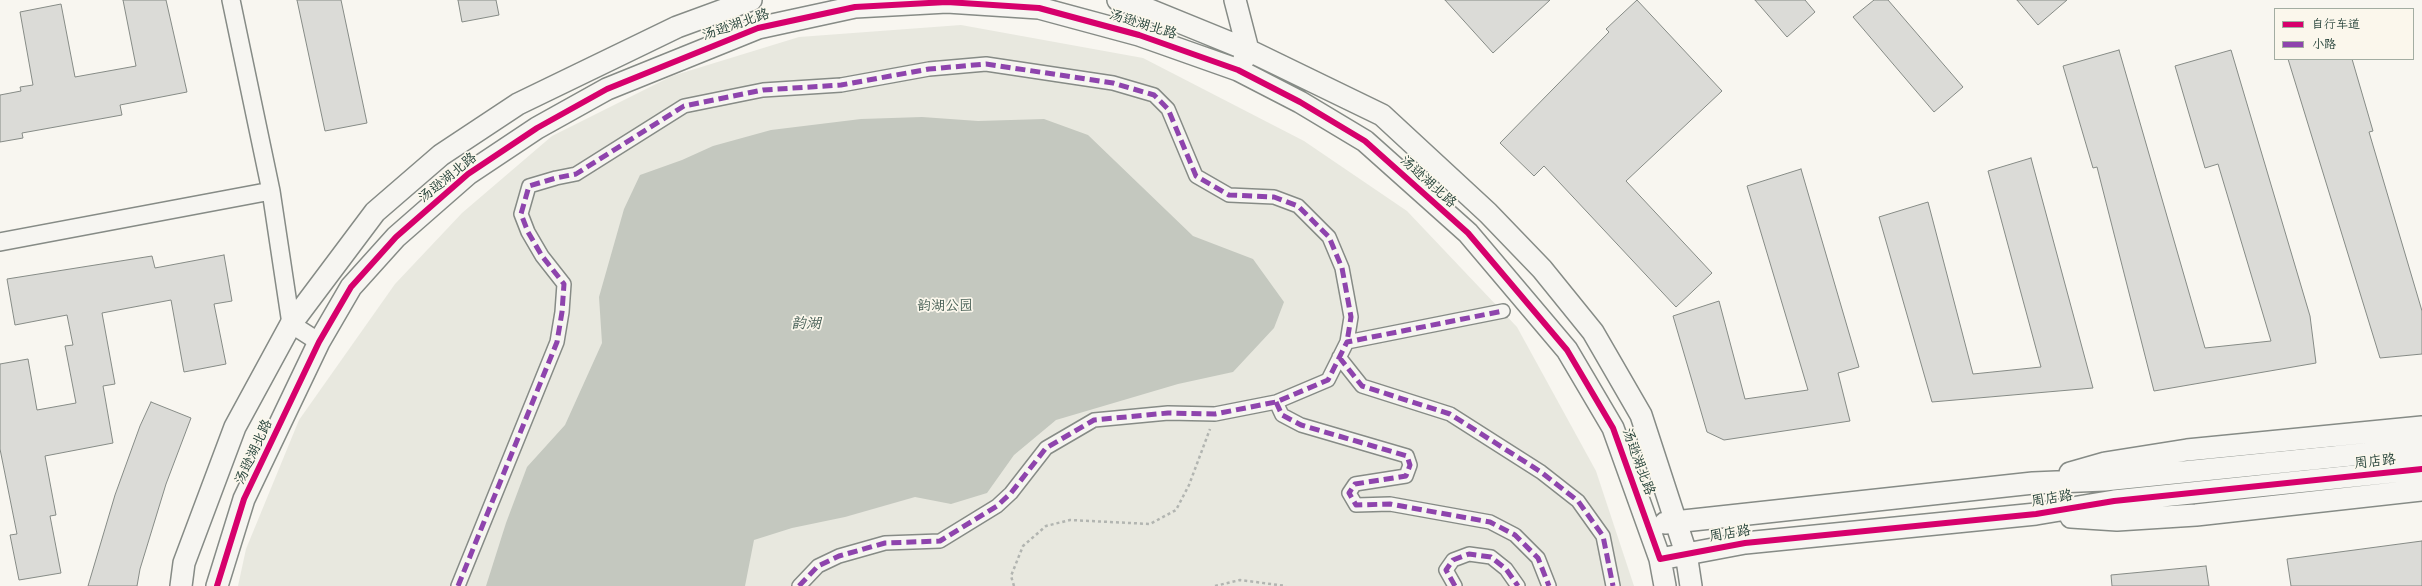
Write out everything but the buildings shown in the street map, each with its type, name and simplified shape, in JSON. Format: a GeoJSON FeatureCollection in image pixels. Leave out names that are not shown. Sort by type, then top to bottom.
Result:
{"type":"FeatureCollection","features":[{"type":"Feature","properties":{"kind":"street"},"geometry":{"type":"LineString","coordinates":[[231,0],[271,191],[291,324],[319,342]]}},
{"type":"Feature","properties":{"kind":"street","name":"汤逊湖北路"},"geometry":{"type":"LineString","coordinates":[[181,586],[184,563],[235,427],[291,324],[375,212],[440,155],[518,104],[677,27],[751,0]]}},
{"type":"Feature","properties":{"kind":"street","name":"汤逊湖北路"},"geometry":{"type":"LineString","coordinates":[[1118,0],[1135,4],[1248,50],[1382,115],[1488,213],[1542,269],[1593,332],[1641,415],[1677,521],[1686,553],[1691,586]]}},
{"type":"Feature","properties":{"kind":"street"},"geometry":{"type":"LineString","coordinates":[[1235,0],[1248,50],[1238,70]]}},
{"type":"Feature","properties":{"kind":"street","name":"汤逊湖北路"},"geometry":{"type":"LineString","coordinates":[[217,586],[244,499],[319,342],[356,282],[396,237],[468,174],[537,128],[606,89],[758,28],[855,7],[947,2],[1039,8],[1139,35],[1238,70],[1300,102],[1365,141],[1468,233],[1567,350],[1613,428],[1660,559],[1665,586]]}},
{"type":"Feature","properties":{"kind":"street"},"geometry":{"type":"LineString","coordinates":[[458,586],[556,342],[562,312],[564,284],[542,256],[528,232],[522,214],[529,186],[576,174],[684,106],[763,90],[841,84],[929,69],[986,64],[1113,83],[1154,95],[1168,109],[1196,176],[1229,195],[1274,197],[1298,206],[1329,237],[1342,268],[1350,318],[1347,342],[1328,380],[1276,402],[1215,414],[1168,413],[1094,420],[1046,448],[1010,493],[997,506],[940,541],[885,542],[839,556],[818,566],[799,586]]}},
{"type":"Feature","properties":{"kind":"street"},"geometry":{"type":"LineString","coordinates":[[0,242],[271,191]]}},
{"type":"Feature","properties":{"kind":"street"},"geometry":{"type":"LineString","coordinates":[[1347,342],[1503,311]]}},
{"type":"Feature","properties":{"kind":"street"},"geometry":{"type":"LineString","coordinates":[[1339,357],[1362,386],[1450,414],[1541,472],[1578,501],[1603,536],[1613,586]]}},
{"type":"Feature","properties":{"kind":"street"},"geometry":{"type":"LineString","coordinates":[[1276,402],[1282,415],[1301,425],[1407,456],[1410,465],[1406,476],[1355,484],[1349,493],[1356,505],[1390,504],[1490,522],[1515,535],[1538,558],[1549,586]]}},
{"type":"Feature","properties":{"kind":"street"},"geometry":{"type":"LineString","coordinates":[[2033,483],[2105,463],[2187,450],[2422,427]]}},
{"type":"Feature","properties":{"kind":"street","name":"周店路"},"geometry":{"type":"LineString","coordinates":[[1649,527],[1677,521],[2033,483],[2104,480],[2422,448]]}},
{"type":"Feature","properties":{"kind":"street","name":"周店路"},"geometry":{"type":"LineString","coordinates":[[1686,553],[1745,543],[2036,514],[2114,501],[2422,469]]}},
{"type":"Feature","properties":{"kind":"street"},"geometry":{"type":"LineString","coordinates":[[2036,514],[2117,520],[2196,515],[2422,490]]}},
{"type":"Feature","properties":{"kind":"street"},"geometry":{"type":"LineString","coordinates":[[1660,559],[1686,553]]}},
{"type":"Feature","properties":{"kind":"street"},"geometry":{"type":"LineString","coordinates":[[1455,586],[1446,570],[1453,560],[1469,554],[1491,557],[1506,569],[1518,586]]}},
{"type":"Feature","properties":{"kind":"path"},"geometry":{"type":"LineString","coordinates":[[1014,586],[1011,576],[1023,546],[1046,526],[1070,520],[1150,524],[1176,510],[1204,450],[1215,414]]}},
{"type":"Feature","properties":{"kind":"path"},"geometry":{"type":"LineString","coordinates":[[1214,586],[1240,580],[1286,586]]}},
{"type":"Feature","properties":{"kind":"green space","name":"韵湖公园"},"geometry":{"type":"Polygon","coordinates":[[[961,25],[1143,58],[1304,141],[1407,211],[1517,327],[1596,471],[1634,586],[238,586],[246,549],[299,420],[395,284],[462,213],[552,136],[672,76],[799,37],[961,25]]]}},
{"type":"Feature","properties":{"kind":"water","name":"韵湖"},"geometry":{"type":"Polygon","coordinates":[[[922,117],[978,121],[1044,119],[1088,135],[1193,236],[1253,259],[1284,302],[1274,328],[1233,372],[1178,384],[1056,420],[1014,455],[987,493],[951,504],[915,497],[845,517],[792,528],[754,540],[745,586],[486,586],[506,523],[527,467],[565,425],[602,343],[599,297],[624,209],[640,175],[682,160],[713,146],[771,130],[861,119],[922,117]]]}},
{"type":"Feature","properties":{"kind":"marked path"},"geometry":{"type":"LineString","coordinates":[[458,586],[557,342],[562,312],[564,284],[542,256],[528,232],[521,214],[529,186],[576,174],[684,106],[763,90],[841,85],[929,69],[986,64],[1113,83],[1154,95],[1168,109],[1196,176],[1229,195],[1274,197],[1298,206],[1329,237],[1342,268],[1351,317],[1347,342]]}},
{"type":"Feature","properties":{"kind":"marked path"},"geometry":{"type":"LineString","coordinates":[[799,586],[818,566],[839,556],[885,543],[940,541],[997,506],[1011,493],[1046,448],[1094,420],[1168,413],[1215,414],[1276,402],[1328,380],[1347,342],[1503,311]]}},
{"type":"Feature","properties":{"kind":"marked path"},"geometry":{"type":"LineString","coordinates":[[1339,357],[1362,386],[1450,414],[1541,472],[1578,501],[1603,536],[1613,586]]}},
{"type":"Feature","properties":{"kind":"marked path"},"geometry":{"type":"LineString","coordinates":[[1276,402],[1282,415],[1301,425],[1407,456],[1410,465],[1406,476],[1355,484],[1349,493],[1356,505],[1390,504],[1490,522],[1515,535],[1538,558],[1549,586]]}},
{"type":"Feature","properties":{"kind":"marked path"},"geometry":{"type":"LineString","coordinates":[[1455,586],[1446,570],[1453,560],[1469,554],[1491,557],[1506,569],[1518,586]]}},
{"type":"Feature","properties":{"kind":"cycle path"},"geometry":{"type":"LineString","coordinates":[[217,586],[244,499],[319,342],[351,287],[396,237],[468,174],[537,128],[607,89],[758,28],[855,7],[947,2],[1039,8],[1139,35],[1238,70],[1300,102],[1365,141],[1468,233],[1567,350],[1613,428],[1660,559],[1745,543],[2036,514],[2114,501],[2422,469]]}}]}
